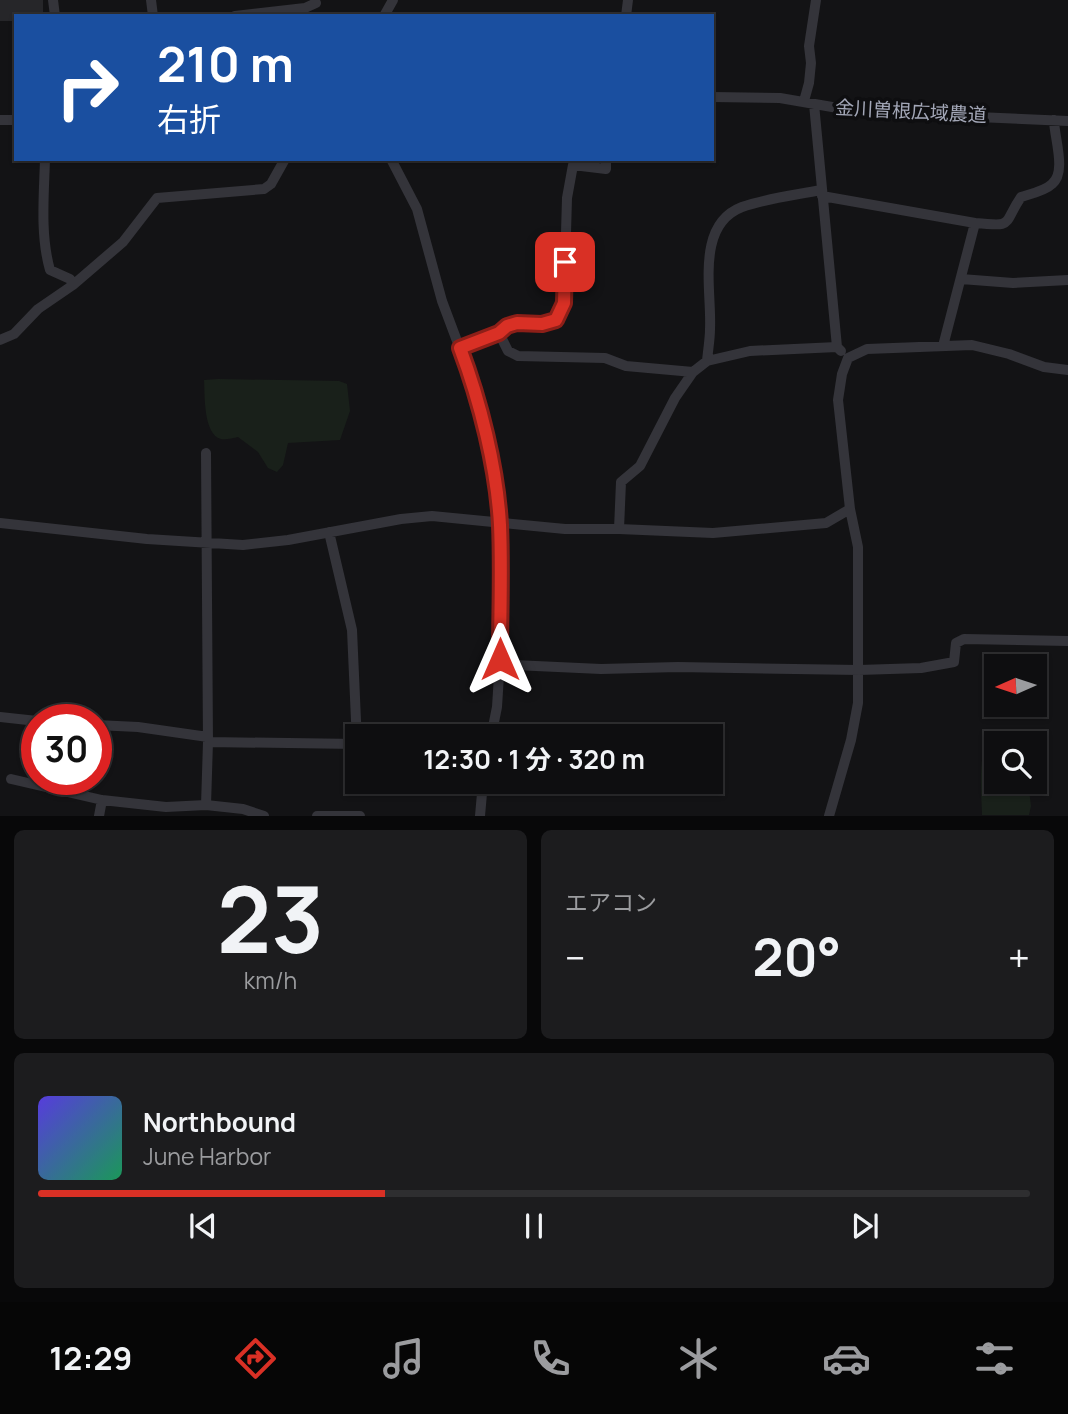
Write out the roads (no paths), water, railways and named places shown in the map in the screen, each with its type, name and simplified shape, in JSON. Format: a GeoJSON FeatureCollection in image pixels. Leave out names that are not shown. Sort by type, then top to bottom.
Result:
{"type":"FeatureCollection","features":[{"type":"Feature","properties":{"kind":"street"},"geometry":{"type":"LineString","coordinates":[[816,0],[809,46],[809,103],[837,346],[848,358]]}},
{"type":"Feature","properties":{"kind":"street"},"geometry":{"type":"LineString","coordinates":[[252,14],[305,8],[315,1]]}},
{"type":"Feature","properties":{"kind":"street","name":"金川曽根広域農道"},"geometry":{"type":"LineString","coordinates":[[714,97],[780,98],[860,112],[1068,121]]}},
{"type":"Feature","properties":{"kind":"street"},"geometry":{"type":"LineString","coordinates":[[707,361],[710,327],[709,261],[715,232],[728,217],[741,208],[821,193],[975,223],[1006,223],[1012,217],[1021,197],[1051,185],[1055,179],[1060,159],[1054,138],[1054,120]]}},
{"type":"Feature","properties":{"kind":"street"},"geometry":{"type":"LineString","coordinates":[[45,161],[46,257],[50,270],[70,279],[73,285]]}},
{"type":"Feature","properties":{"kind":"street"},"geometry":{"type":"LineString","coordinates":[[0,340],[14,334],[38,309],[73,285],[122,243],[157,198],[264,189],[271,184],[284,161]]}},
{"type":"Feature","properties":{"kind":"street"},"geometry":{"type":"LineString","coordinates":[[392,161],[417,208],[442,301],[475,389],[495,485],[500,524],[500,659],[494,724]]}},
{"type":"Feature","properties":{"kind":"street"},"geometry":{"type":"LineString","coordinates":[[460,348],[517,323],[542,324],[556,320],[564,303],[567,198],[573,165],[606,169],[606,161]]}},
{"type":"Feature","properties":{"kind":"street"},"geometry":{"type":"LineString","coordinates":[[943,346],[975,223]]}},
{"type":"Feature","properties":{"kind":"street"},"geometry":{"type":"LineString","coordinates":[[961,279],[1013,282],[1068,280]]}},
{"type":"Feature","properties":{"kind":"street"},"geometry":{"type":"LineString","coordinates":[[499,333],[508,351],[518,356],[605,358],[626,366],[693,372]]}},
{"type":"Feature","properties":{"kind":"street"},"geometry":{"type":"LineString","coordinates":[[829,816],[851,740],[858,703],[858,547],[850,509],[838,400],[842,374],[848,358],[867,349],[972,345],[1009,354],[1044,367],[1068,370]]}},
{"type":"Feature","properties":{"kind":"street"},"geometry":{"type":"LineString","coordinates":[[619,529],[621,482],[640,466],[667,412],[693,372],[707,361],[750,351],[837,346]]}},
{"type":"Feature","properties":{"kind":"street"},"geometry":{"type":"LineString","coordinates":[[206,453],[206,805]]}},
{"type":"Feature","properties":{"kind":"street"},"geometry":{"type":"LineString","coordinates":[[0,523],[44,530],[243,545],[432,516],[565,529],[726,532],[826,523],[850,509]]}},
{"type":"Feature","properties":{"kind":"street"},"geometry":{"type":"LineString","coordinates":[[329,532],[352,630],[356,724]]}},
{"type":"Feature","properties":{"kind":"street"},"geometry":{"type":"LineString","coordinates":[[500,659],[514,665],[601,669],[678,667],[859,670],[921,668],[954,662],[956,643],[964,639],[1068,641]]}},
{"type":"Feature","properties":{"kind":"street"},"geometry":{"type":"LineString","coordinates":[[0,718],[21,720]]}},
{"type":"Feature","properties":{"kind":"street"},"geometry":{"type":"LineString","coordinates":[[112,726],[138,727],[208,740],[345,743]]}},
{"type":"Feature","properties":{"kind":"street"},"geometry":{"type":"LineString","coordinates":[[11,779],[102,800],[166,807],[206,805],[243,809],[264,816]]}},
{"type":"Feature","properties":{"kind":"street"},"geometry":{"type":"LineString","coordinates":[[480,816],[482,794]]}},
{"type":"Feature","properties":{"kind":"street"},"geometry":{"type":"LineString","coordinates":[[99,816],[102,800]]}},
{"type":"Feature","properties":{"kind":"street"},"geometry":{"type":"LineString","coordinates":[[317,816],[360,816]]}}]}
